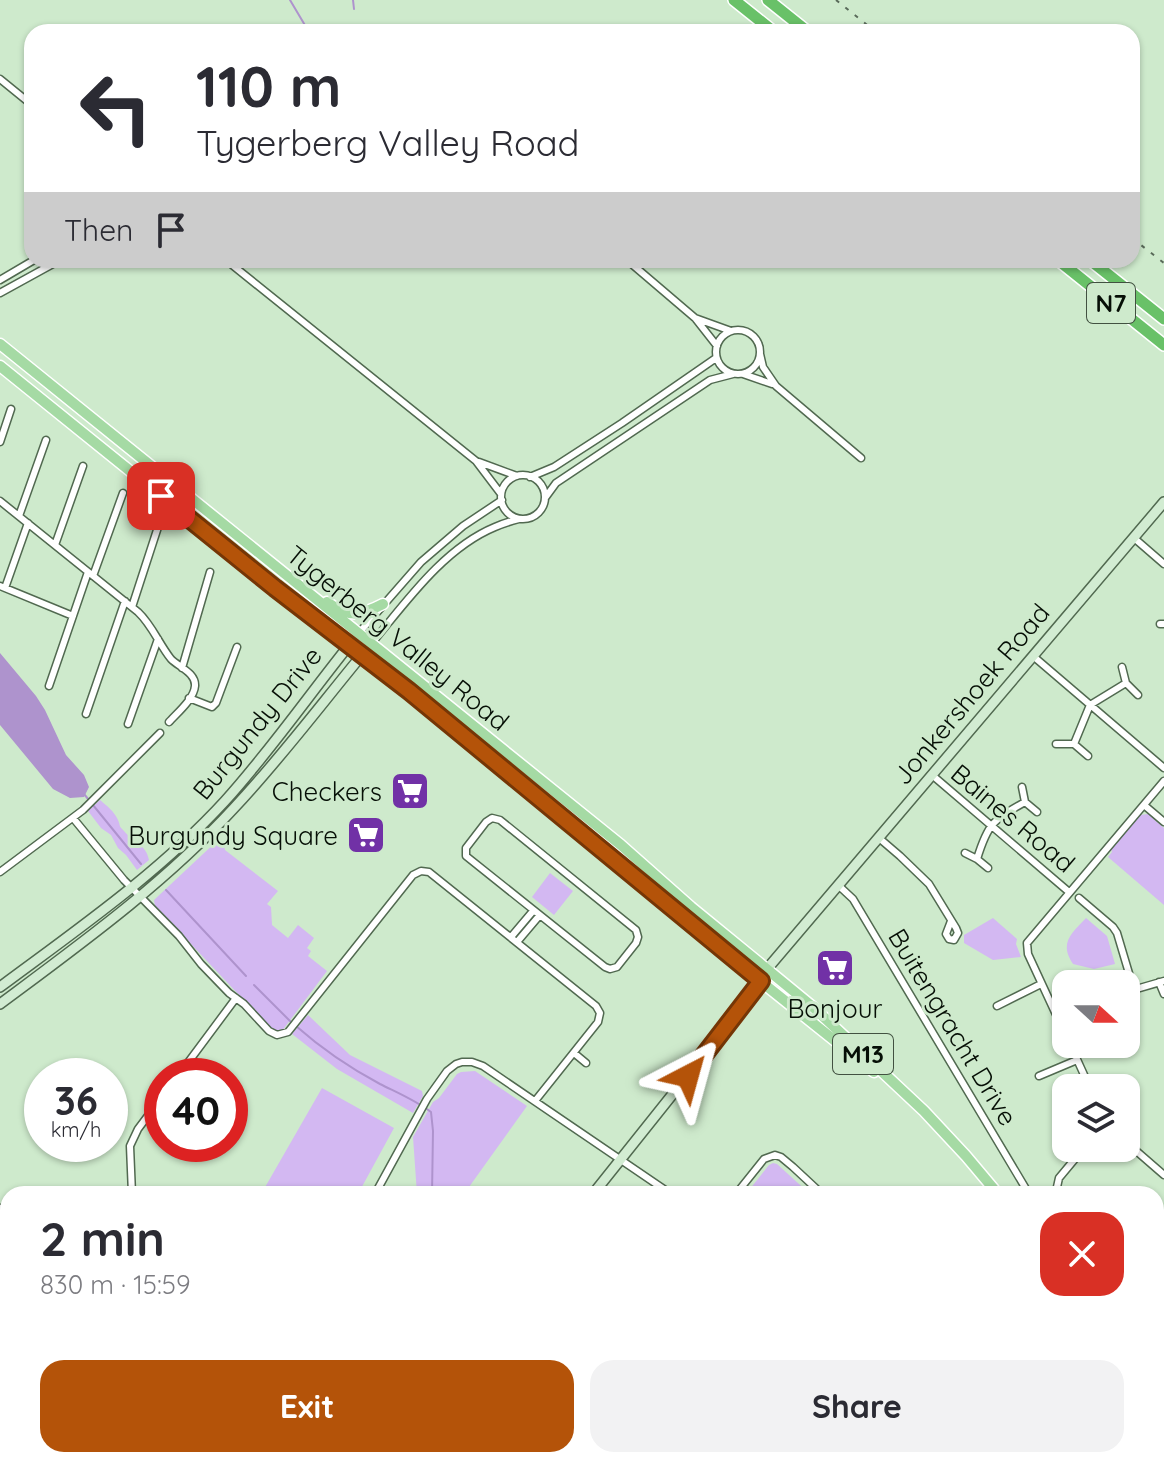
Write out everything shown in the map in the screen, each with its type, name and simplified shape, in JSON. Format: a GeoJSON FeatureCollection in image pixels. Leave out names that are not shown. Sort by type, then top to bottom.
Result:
{"type":"FeatureCollection","features":[{"type":"Feature","properties":{"kind":"highway"},"geometry":{"type":"LineString","coordinates":[[734,0],[764,24]]}},
{"type":"Feature","properties":{"kind":"highway"},"geometry":{"type":"LineString","coordinates":[[768,0],[798,24]]}},
{"type":"Feature","properties":{"kind":"highway","name":"N7"},"geometry":{"type":"LineString","coordinates":[[1068,268],[1164,345]]}},
{"type":"Feature","properties":{"kind":"highway","name":"N7"},"geometry":{"type":"LineString","coordinates":[[1100,268],[1164,319]]}},
{"type":"Feature","properties":{"kind":"main road","name":"Tygerberg Valley Road"},"geometry":{"type":"LineString","coordinates":[[0,344],[621,845],[813,1007],[914,1101],[991,1186]]}},
{"type":"Feature","properties":{"kind":"main road","name":"Tygerberg Valley Road"},"geometry":{"type":"LineString","coordinates":[[0,366],[275,588],[362,654],[871,1070],[914,1101]]}},
{"type":"Feature","properties":{"kind":"main road","name":"Jonkershoek Road"},"geometry":{"type":"LineString","coordinates":[[767,969],[1164,502]]}},
{"type":"Feature","properties":{"kind":"main road"},"geometry":{"type":"LineString","coordinates":[[285,576],[306,585],[342,611],[362,614],[383,604]]}},
{"type":"Feature","properties":{"kind":"main road","name":"Burgundy Drive"},"geometry":{"type":"LineString","coordinates":[[0,987],[132,887],[225,801],[358,634]]}},
{"type":"Feature","properties":{"kind":"main road","name":"Burgundy Drive"},"geometry":{"type":"LineString","coordinates":[[1,1001],[90,937],[140,896],[233,810],[371,644]]}},
{"type":"Feature","properties":{"kind":"main road"},"geometry":{"type":"LineString","coordinates":[[599,1186],[761,981],[767,969]]}},
{"type":"Feature","properties":{"kind":"street"},"geometry":{"type":"LineString","coordinates":[[0,79],[24,98]]}},
{"type":"Feature","properties":{"kind":"street"},"geometry":{"type":"LineString","coordinates":[[0,280],[24,266]]}},
{"type":"Feature","properties":{"kind":"street"},"geometry":{"type":"LineString","coordinates":[[0,293],[45,268]]}},
{"type":"Feature","properties":{"kind":"street"},"geometry":{"type":"LineString","coordinates":[[236,268],[476,461],[502,497],[506,511],[519,519]]}},
{"type":"Feature","properties":{"kind":"street"},"geometry":{"type":"LineString","coordinates":[[636,268],[695,318],[717,346]]}},
{"type":"Feature","properties":{"kind":"street"},"geometry":{"type":"LineString","coordinates":[[695,318],[754,337],[766,374],[776,386],[861,458]]}},
{"type":"Feature","properties":{"kind":"street"},"geometry":{"type":"LineString","coordinates":[[731,331],[720,339],[716,358],[723,368],[733,374]]}},
{"type":"Feature","properties":{"kind":"street"},"geometry":{"type":"LineString","coordinates":[[743,374],[755,366],[760,354]]}},
{"type":"Feature","properties":{"kind":"street"},"geometry":{"type":"LineString","coordinates":[[476,461],[517,476],[530,477],[554,467],[716,358]]}},
{"type":"Feature","properties":{"kind":"street"},"geometry":{"type":"LineString","coordinates":[[371,644],[427,577],[443,563],[481,534],[519,519],[533,517],[556,483],[710,380],[743,374],[776,386]]}},
{"type":"Feature","properties":{"kind":"street"},"geometry":{"type":"LineString","coordinates":[[0,442],[11,409]]}},
{"type":"Feature","properties":{"kind":"street"},"geometry":{"type":"LineString","coordinates":[[19,516],[46,440]]}},
{"type":"Feature","properties":{"kind":"street"},"geometry":{"type":"LineString","coordinates":[[55,545],[83,466]]}},
{"type":"Feature","properties":{"kind":"street"},"geometry":{"type":"LineString","coordinates":[[358,634],[421,562],[442,542],[502,497],[506,485],[517,476]]}},
{"type":"Feature","properties":{"kind":"street"},"geometry":{"type":"LineString","coordinates":[[530,477],[541,485],[545,498]]}},
{"type":"Feature","properties":{"kind":"street"},"geometry":{"type":"LineString","coordinates":[[49,686],[73,616],[123,493]]}},
{"type":"Feature","properties":{"kind":"street"},"geometry":{"type":"LineString","coordinates":[[0,501],[144,617],[169,656],[193,677],[194,692],[169,722]]}},
{"type":"Feature","properties":{"kind":"street"},"geometry":{"type":"LineString","coordinates":[[28,523],[2,587],[73,616]]}},
{"type":"Feature","properties":{"kind":"street"},"geometry":{"type":"LineString","coordinates":[[132,607],[158,527]]}},
{"type":"Feature","properties":{"kind":"street"},"geometry":{"type":"LineString","coordinates":[[1134,538],[1164,564]]}},
{"type":"Feature","properties":{"kind":"street"},"geometry":{"type":"LineString","coordinates":[[182,668],[210,572]]}},
{"type":"Feature","properties":{"kind":"street"},"geometry":{"type":"LineString","coordinates":[[86,714],[125,601]]}},
{"type":"Feature","properties":{"kind":"street"},"geometry":{"type":"LineString","coordinates":[[128,724],[158,639]]}},
{"type":"Feature","properties":{"kind":"street"},"geometry":{"type":"LineString","coordinates":[[189,698],[208,707],[216,703],[237,647]]}},
{"type":"Feature","properties":{"kind":"street"},"geometry":{"type":"LineString","coordinates":[[1032,656],[1164,768]]}},
{"type":"Feature","properties":{"kind":"street"},"geometry":{"type":"LineString","coordinates":[[1122,667],[1126,683],[1138,695]]}},
{"type":"Feature","properties":{"kind":"street"},"geometry":{"type":"LineString","coordinates":[[1074,744],[1090,705],[1126,683]]}},
{"type":"Feature","properties":{"kind":"street"},"geometry":{"type":"LineString","coordinates":[[0,872],[84,809],[160,733]]}},
{"type":"Feature","properties":{"kind":"street"},"geometry":{"type":"LineString","coordinates":[[1056,744],[1074,744],[1088,756]]}},
{"type":"Feature","properties":{"kind":"street","name":"Baines Road"},"geometry":{"type":"LineString","coordinates":[[931,775],[1069,892]]}},
{"type":"Feature","properties":{"kind":"street"},"geometry":{"type":"LineString","coordinates":[[1052,1007],[1028,954],[1031,937],[1164,781]]}},
{"type":"Feature","properties":{"kind":"street"},"geometry":{"type":"LineString","coordinates":[[1022,787],[1025,802],[1037,812]]}},
{"type":"Feature","properties":{"kind":"street"},"geometry":{"type":"LineString","coordinates":[[977,859],[984,836],[999,816],[1025,802]]}},
{"type":"Feature","properties":{"kind":"street"},"geometry":{"type":"LineString","coordinates":[[1144,805],[1164,822]]}},
{"type":"Feature","properties":{"kind":"street"},"geometry":{"type":"LineString","coordinates":[[73,818],[201,964],[271,1033],[280,1035],[288,1032],[413,875],[425,871],[432,874],[598,1008],[598,1022],[535,1101]]}},
{"type":"Feature","properties":{"kind":"street"},"geometry":{"type":"LineString","coordinates":[[492,818],[500,820],[636,930],[638,940],[617,967],[608,969],[536,913],[465,854],[466,848],[492,818]]}},
{"type":"Feature","properties":{"kind":"street"},"geometry":{"type":"LineString","coordinates":[[879,838],[929,884],[951,921]]}},
{"type":"Feature","properties":{"kind":"street"},"geometry":{"type":"LineString","coordinates":[[965,853],[988,868]]}},
{"type":"Feature","properties":{"kind":"street","name":"Buitengracht Drive"},"geometry":{"type":"LineString","coordinates":[[838,885],[853,899],[1024,1186]]}},
{"type":"Feature","properties":{"kind":"street"},"geometry":{"type":"LineString","coordinates":[[1079,898],[1117,933],[1125,970]]}},
{"type":"Feature","properties":{"kind":"street"},"geometry":{"type":"LineString","coordinates":[[514,940],[536,913]]}},
{"type":"Feature","properties":{"kind":"street"},"geometry":{"type":"LineString","coordinates":[[1140,988],[1161,981],[1164,994]]}},
{"type":"Feature","properties":{"kind":"street"},"geometry":{"type":"LineString","coordinates":[[997,1006],[1041,984]]}},
{"type":"Feature","properties":{"kind":"street"},"geometry":{"type":"LineString","coordinates":[[191,1058],[236,998]]}},
{"type":"Feature","properties":{"kind":"street"},"geometry":{"type":"LineString","coordinates":[[574,1053],[586,1063]]}},
{"type":"Feature","properties":{"kind":"street"},"geometry":{"type":"LineString","coordinates":[[1039,1076],[1077,1060],[1084,1074]]}},
{"type":"Feature","properties":{"kind":"street"},"geometry":{"type":"LineString","coordinates":[[379,1186],[427,1099],[451,1067],[472,1062],[483,1066],[660,1186]]}},
{"type":"Feature","properties":{"kind":"street"},"geometry":{"type":"LineString","coordinates":[[132,1186],[130,1146],[144,1121]]}},
{"type":"Feature","properties":{"kind":"street"},"geometry":{"type":"LineString","coordinates":[[1140,1154],[1164,1175]]}},
{"type":"Feature","properties":{"kind":"street"},"geometry":{"type":"LineString","coordinates":[[742,1186],[764,1159],[775,1155],[813,1186]]}},
{"type":"Feature","properties":{"kind":"street"},"geometry":{"type":"LineString","coordinates":[[1058,1186],[1057,1181],[1073,1162]]}},
{"type":"Feature","properties":{"kind":"shaded area"},"geometry":{"type":"Polygon","coordinates":[[[0,653],[36,696],[66,755],[84,775],[89,787],[84,797],[70,798],[53,789],[0,725],[0,653]]]}},
{"type":"Feature","properties":{"kind":"shaded area"},"geometry":{"type":"Polygon","coordinates":[[[100,800],[147,855],[149,860],[137,870],[88,811],[100,800]]]}},
{"type":"Feature","properties":{"kind":"shaded area"},"geometry":{"type":"Polygon","coordinates":[[[1148,814],[1164,828],[1164,905],[1108,857],[1111,849],[1140,815],[1148,814]]]}},
{"type":"Feature","properties":{"kind":"shaded area"},"geometry":{"type":"Polygon","coordinates":[[[219,839],[225,850],[278,891],[267,904],[271,907],[272,925],[288,938],[298,925],[314,938],[307,948],[311,951],[308,956],[327,971],[282,1031],[272,1030],[155,906],[154,900],[219,839]]]}},
{"type":"Feature","properties":{"kind":"shaded area"},"geometry":{"type":"Polygon","coordinates":[[[550,873],[573,891],[554,915],[532,897],[550,873]]]}},
{"type":"Feature","properties":{"kind":"shaded area"},"geometry":{"type":"Polygon","coordinates":[[[993,918],[1017,939],[1021,957],[993,960],[964,943],[964,935],[993,918]]]}},
{"type":"Feature","properties":{"kind":"shaded area"},"geometry":{"type":"Polygon","coordinates":[[[1086,918],[1107,936],[1115,964],[1094,969],[1073,964],[1067,944],[1086,918]]]}},
{"type":"Feature","properties":{"kind":"shaded area"},"geometry":{"type":"Polygon","coordinates":[[[308,1015],[350,1055],[422,1091],[423,1096],[413,1113],[337,1069],[292,1034],[308,1015]]]}},
{"type":"Feature","properties":{"kind":"shaded area"},"geometry":{"type":"Polygon","coordinates":[[[475,1071],[527,1106],[470,1186],[416,1186],[413,1137],[433,1102],[461,1072],[475,1071]]]}},
{"type":"Feature","properties":{"kind":"shaded area"},"geometry":{"type":"Polygon","coordinates":[[[322,1088],[394,1128],[362,1186],[266,1186],[322,1088]]]}},
{"type":"Feature","properties":{"kind":"shaded area"},"geometry":{"type":"Polygon","coordinates":[[[777,1164],[801,1186],[752,1186],[769,1165],[777,1164]]]}},
{"type":"Feature","properties":{"kind":"waterway"},"geometry":{"type":"LineString","coordinates":[[290,0],[304,24]]}},
{"type":"Feature","properties":{"kind":"waterway"},"geometry":{"type":"LineString","coordinates":[[353,0],[354,9]]}},
{"type":"Feature","properties":{"kind":"waterway"},"geometry":{"type":"LineString","coordinates":[[84,794],[141,864]]}},
{"type":"Feature","properties":{"kind":"waterway"},"geometry":{"type":"LineString","coordinates":[[166,890],[246,976]]}},
{"type":"Feature","properties":{"kind":"waterway"},"geometry":{"type":"LineString","coordinates":[[254,985],[291,1022]]}},
{"type":"Feature","properties":{"kind":"waterway"},"geometry":{"type":"LineString","coordinates":[[296,1026],[347,1065],[431,1112],[432,1186]]}},
{"type":"Feature","properties":{"kind":"railway"},"geometry":{"type":"LineString","coordinates":[[836,0],[866,24]]}},
{"type":"Feature","properties":{"kind":"railway"},"geometry":{"type":"LineString","coordinates":[[1140,244],[1164,263]]}},
{"type":"Feature","properties":{"kind":"place","name":"Checkers"},"geometry":{"type":"Point","coordinates":[410,791]}},
{"type":"Feature","properties":{"kind":"place","name":"Burgundy Square"},"geometry":{"type":"Point","coordinates":[366,835]}},
{"type":"Feature","properties":{"kind":"place","name":"Bonjour"},"geometry":{"type":"Point","coordinates":[835,968]}},
{"type":"Feature","properties":{"kind":"route"},"geometry":{"type":"LineString","coordinates":[[161,496],[409,691],[761,981],[688,1076]]}}]}
